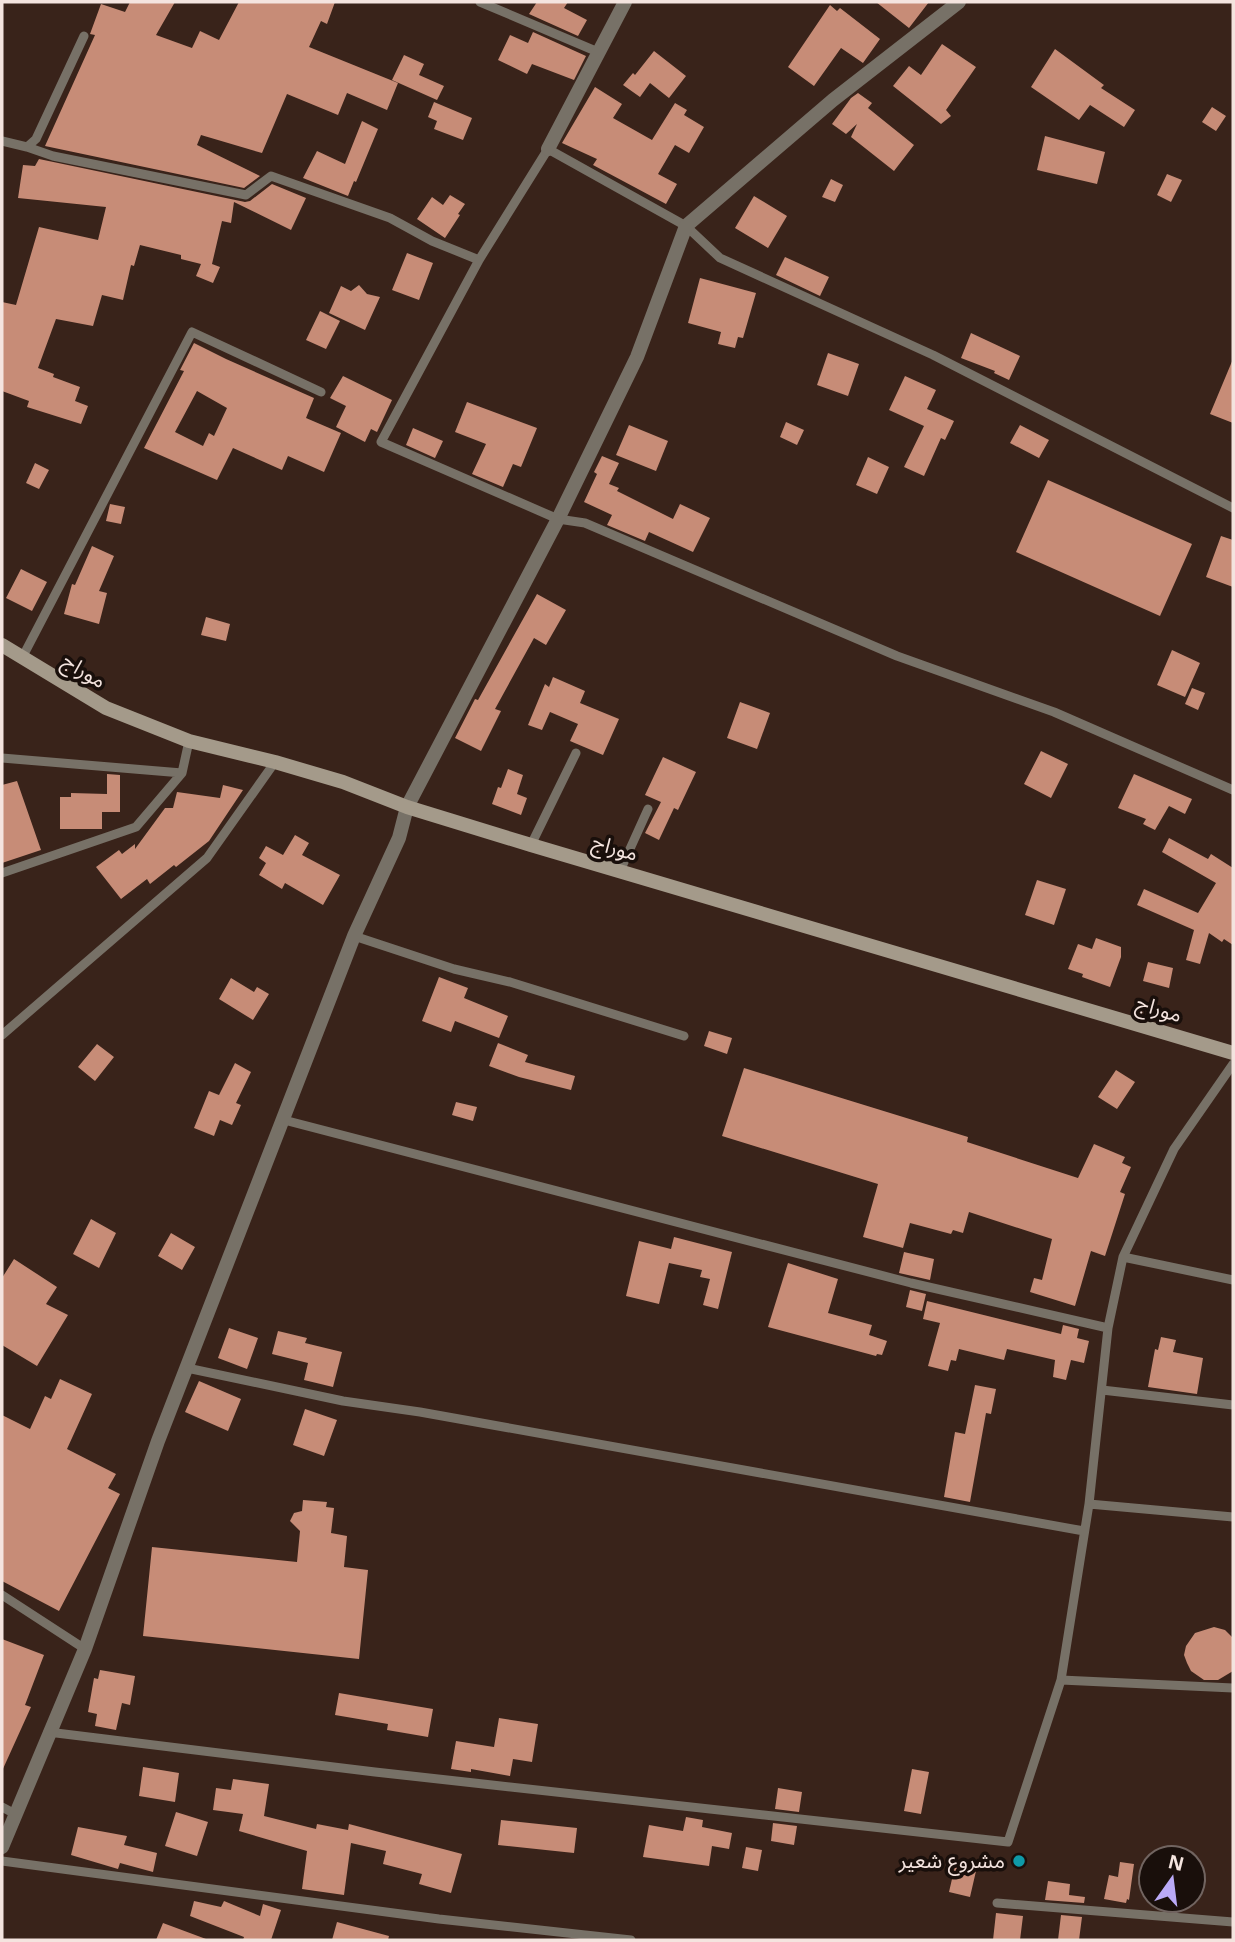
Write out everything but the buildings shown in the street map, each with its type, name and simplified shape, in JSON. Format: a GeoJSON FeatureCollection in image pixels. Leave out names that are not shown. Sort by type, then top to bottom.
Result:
{"type":"FeatureCollection","features":[{"type":"Feature","properties":{"kind":"main road","name":"موراج"},"geometry":{"type":"LineString","coordinates":[[2,645],[106,708],[189,741],[344,782],[407,807],[531,845],[1233,1053]]}},
{"type":"Feature","properties":{"kind":"street"},"geometry":{"type":"LineString","coordinates":[[548,149],[625,2]]}},
{"type":"Feature","properties":{"kind":"street"},"geometry":{"type":"LineString","coordinates":[[2,1847],[8,1811],[48,1732],[85,1649],[187,1368],[354,936],[400,838],[407,807],[558,519],[637,357],[686,226],[833,100],[959,2]]}},
{"type":"Feature","properties":{"kind":"lane"},"geometry":{"type":"LineString","coordinates":[[480,2],[598,52]]}},
{"type":"Feature","properties":{"kind":"lane"},"geometry":{"type":"LineString","coordinates":[[27,147],[37,139],[84,36]]}},
{"type":"Feature","properties":{"kind":"lane"},"geometry":{"type":"LineString","coordinates":[[2,141],[53,156],[246,195],[271,176],[390,218],[432,241],[478,260]]}},
{"type":"Feature","properties":{"kind":"lane"},"geometry":{"type":"LineString","coordinates":[[1233,508],[933,355],[720,258],[686,226],[548,149],[478,260],[381,442],[558,519],[586,523],[897,656],[1054,712],[1233,790]]}},
{"type":"Feature","properties":{"kind":"lane"},"geometry":{"type":"LineString","coordinates":[[22,658],[192,332],[321,392]]}},
{"type":"Feature","properties":{"kind":"lane"},"geometry":{"type":"LineString","coordinates":[[2,873],[136,827],[182,773],[189,741]]}},
{"type":"Feature","properties":{"kind":"lane"},"geometry":{"type":"LineString","coordinates":[[531,845],[576,752]]}},
{"type":"Feature","properties":{"kind":"lane"},"geometry":{"type":"LineString","coordinates":[[2,758],[182,773]]}},
{"type":"Feature","properties":{"kind":"lane"},"geometry":{"type":"LineString","coordinates":[[2,1035],[207,858],[275,762]]}},
{"type":"Feature","properties":{"kind":"lane"},"geometry":{"type":"LineString","coordinates":[[620,871],[648,809]]}},
{"type":"Feature","properties":{"kind":"lane"},"geometry":{"type":"LineString","coordinates":[[354,936],[454,969],[510,982],[684,1037]]}},
{"type":"Feature","properties":{"kind":"lane"},"geometry":{"type":"LineString","coordinates":[[48,1732],[374,1772],[1008,1842],[1061,1680],[1089,1504],[1108,1328],[1124,1257],[1174,1149],[1233,1063]]}},
{"type":"Feature","properties":{"kind":"lane"},"geometry":{"type":"LineString","coordinates":[[284,1120],[911,1283],[1108,1328]]}},
{"type":"Feature","properties":{"kind":"lane"},"geometry":{"type":"LineString","coordinates":[[1124,1257],[1233,1280]]}},
{"type":"Feature","properties":{"kind":"lane"},"geometry":{"type":"LineString","coordinates":[[187,1368],[343,1401],[420,1412],[1084,1531]]}},
{"type":"Feature","properties":{"kind":"lane"},"geometry":{"type":"LineString","coordinates":[[1102,1390],[1233,1405]]}},
{"type":"Feature","properties":{"kind":"lane"},"geometry":{"type":"LineString","coordinates":[[1089,1504],[1233,1517]]}},
{"type":"Feature","properties":{"kind":"lane"},"geometry":{"type":"LineString","coordinates":[[2,1595],[85,1649]]}},
{"type":"Feature","properties":{"kind":"lane"},"geometry":{"type":"LineString","coordinates":[[1061,1680],[1233,1688]]}},
{"type":"Feature","properties":{"kind":"lane"},"geometry":{"type":"LineString","coordinates":[[2,1861],[439,1919],[632,1940]]}},
{"type":"Feature","properties":{"kind":"lane"},"geometry":{"type":"LineString","coordinates":[[997,1903],[1233,1922]]}},
{"type":"Feature","properties":{"kind":"place","name":"مشروع شعير"},"geometry":{"type":"Point","coordinates":[1019,1861]}}]}
